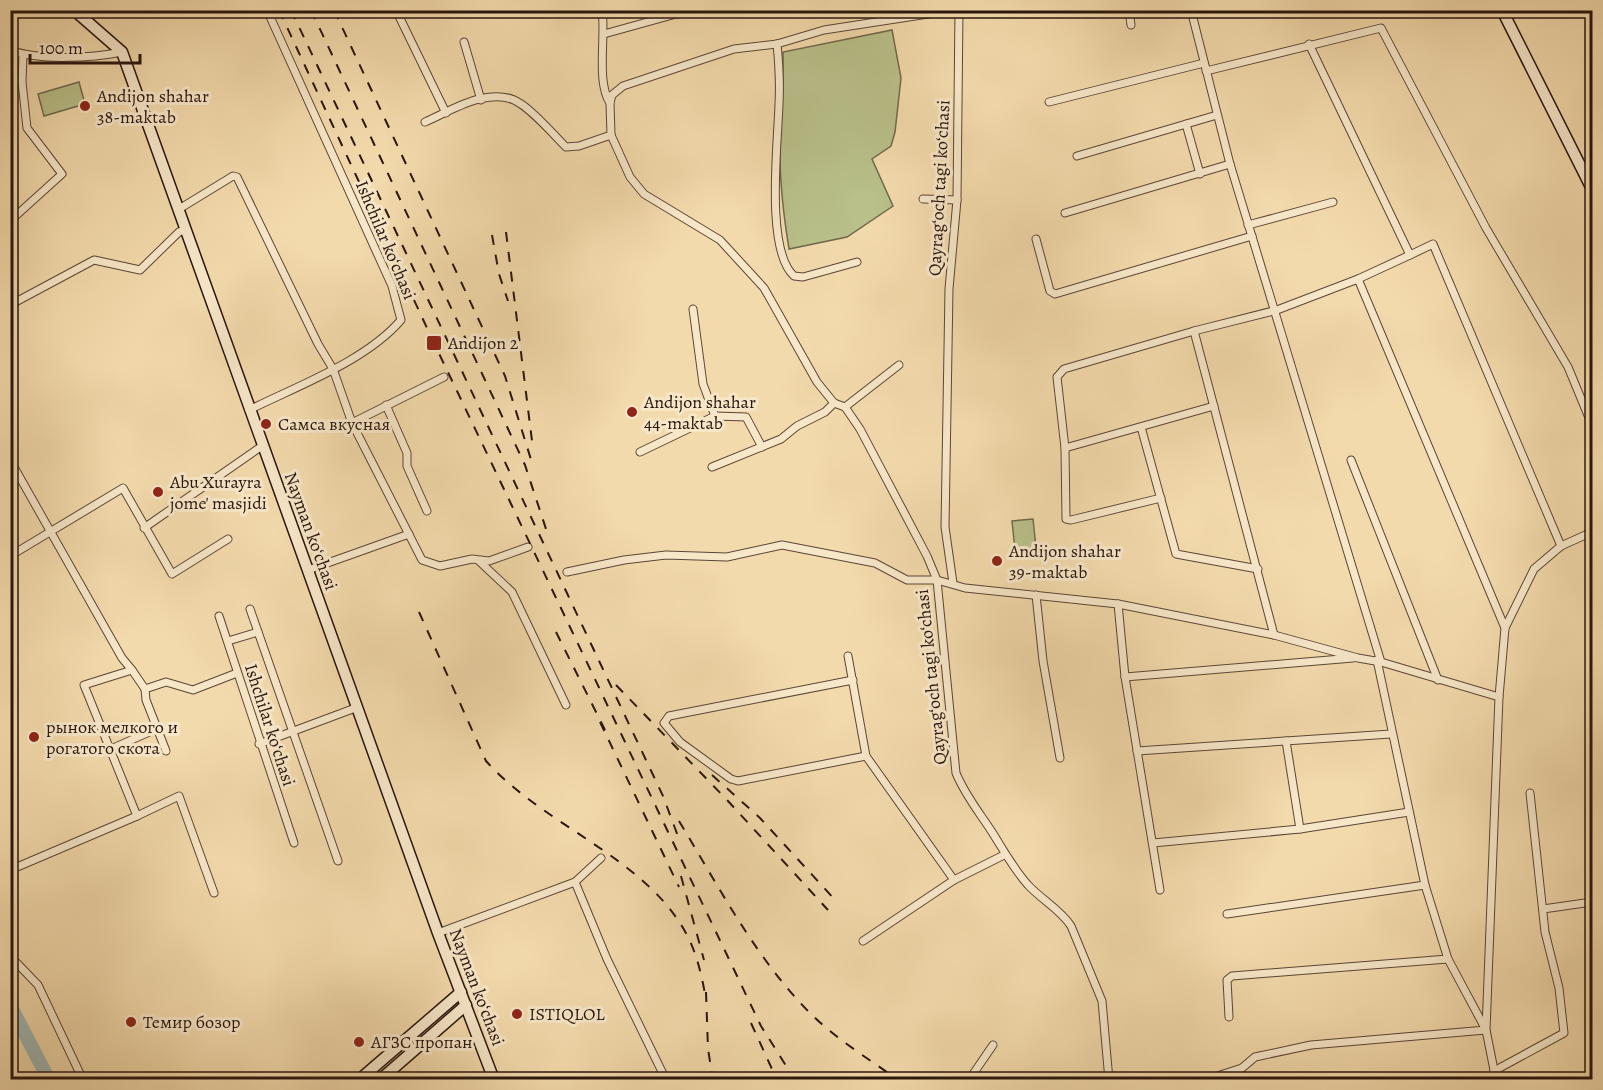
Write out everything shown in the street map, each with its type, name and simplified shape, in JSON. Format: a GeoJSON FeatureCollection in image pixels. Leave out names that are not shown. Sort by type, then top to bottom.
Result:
{"type":"FeatureCollection","features":[{"type":"Feature","properties":{"kind":"main road","name":"Nayman koʻchasi"},"geometry":{"type":"LineString","coordinates":[[74,10],[122,52],[438,933],[494,1080]]}},
{"type":"Feature","properties":{"kind":"main road"},"geometry":{"type":"LineString","coordinates":[[1502,10],[1593,189]]}},
{"type":"Feature","properties":{"kind":"main road"},"geometry":{"type":"LineString","coordinates":[[359,1080],[461,992]]}},
{"type":"Feature","properties":{"kind":"main road"},"geometry":{"type":"LineString","coordinates":[[380,1080],[466,1005]]}},
{"type":"Feature","properties":{"kind":"street","name":"Ishchilar koʻchasi"},"geometry":{"type":"LineString","coordinates":[[249,410],[333,369],[387,335],[401,320],[392,286],[267,10]]}},
{"type":"Feature","properties":{"kind":"street"},"geometry":{"type":"LineString","coordinates":[[396,10],[446,113]]}},
{"type":"Feature","properties":{"kind":"street"},"geometry":{"type":"LineString","coordinates":[[602,10],[603,86],[610,103]]}},
{"type":"Feature","properties":{"kind":"street"},"geometry":{"type":"LineString","coordinates":[[604,34],[676,14],[716,10]]}},
{"type":"Feature","properties":{"kind":"street"},"geometry":{"type":"LineString","coordinates":[[899,365],[845,407],[834,403],[817,382],[764,288],[720,240],[645,194],[630,177],[611,135],[610,103],[612,95],[623,86],[734,49],[777,44],[824,30],[954,10]]}},
{"type":"Feature","properties":{"kind":"street","name":"Qayragʻoch tagi koʻchasi"},"geometry":{"type":"LineString","coordinates":[[952,583],[945,527],[949,289],[957,200],[959,10]]}},
{"type":"Feature","properties":{"kind":"street"},"geometry":{"type":"LineString","coordinates":[[1129,10],[1131,25]]}},
{"type":"Feature","properties":{"kind":"street"},"geometry":{"type":"LineString","coordinates":[[1191,10],[1230,164],[1276,310],[1379,661],[1391,734],[1425,885],[1448,959],[1486,1030]]}},
{"type":"Feature","properties":{"kind":"street"},"geometry":{"type":"LineString","coordinates":[[1206,71],[1381,27],[1485,228],[1568,367],[1593,425]]}},
{"type":"Feature","properties":{"kind":"street"},"geometry":{"type":"LineString","coordinates":[[464,42],[481,100]]}},
{"type":"Feature","properties":{"kind":"street"},"geometry":{"type":"LineString","coordinates":[[777,44],[779,104],[776,226],[786,266],[794,276],[803,278],[857,262]]}},
{"type":"Feature","properties":{"kind":"street"},"geometry":{"type":"LineString","coordinates":[[1309,44],[1410,255]]}},
{"type":"Feature","properties":{"kind":"street"},"geometry":{"type":"LineString","coordinates":[[10,50],[24,55],[101,56],[122,52]]}},
{"type":"Feature","properties":{"kind":"street"},"geometry":{"type":"LineString","coordinates":[[10,221],[62,174],[27,128],[22,82],[24,55]]}},
{"type":"Feature","properties":{"kind":"street"},"geometry":{"type":"LineString","coordinates":[[1049,102],[1204,63]]}},
{"type":"Feature","properties":{"kind":"street"},"geometry":{"type":"LineString","coordinates":[[425,122],[481,100],[496,97],[514,100],[566,147],[579,146],[611,135]]}},
{"type":"Feature","properties":{"kind":"street"},"geometry":{"type":"LineString","coordinates":[[1077,156],[1217,115]]}},
{"type":"Feature","properties":{"kind":"street"},"geometry":{"type":"LineString","coordinates":[[1186,124],[1200,174]]}},
{"type":"Feature","properties":{"kind":"street"},"geometry":{"type":"LineString","coordinates":[[1065,213],[1230,164]]}},
{"type":"Feature","properties":{"kind":"street"},"geometry":{"type":"LineString","coordinates":[[179,209],[233,176],[237,177],[318,344],[333,369],[352,423],[422,560],[440,566],[472,559],[497,560],[528,547]]}},
{"type":"Feature","properties":{"kind":"street"},"geometry":{"type":"LineString","coordinates":[[923,200],[957,200]]}},
{"type":"Feature","properties":{"kind":"street"},"geometry":{"type":"LineString","coordinates":[[1248,225],[1333,202]]}},
{"type":"Feature","properties":{"kind":"street"},"geometry":{"type":"LineString","coordinates":[[10,305],[94,260],[140,270],[179,232],[186,229]]}},
{"type":"Feature","properties":{"kind":"street"},"geometry":{"type":"LineString","coordinates":[[1036,238],[1050,291],[1055,294],[1252,236]]}},
{"type":"Feature","properties":{"kind":"street"},"geometry":{"type":"LineString","coordinates":[[1161,498],[1066,519],[1065,448],[1057,377],[1061,371],[1194,331],[1276,310],[1358,279],[1433,244],[1561,546]]}},
{"type":"Feature","properties":{"kind":"street"},"geometry":{"type":"LineString","coordinates":[[1358,279],[1505,628]]}},
{"type":"Feature","properties":{"kind":"street"},"geometry":{"type":"LineString","coordinates":[[693,309],[703,384],[715,416]]}},
{"type":"Feature","properties":{"kind":"street"},"geometry":{"type":"LineString","coordinates":[[1194,331],[1274,635]]}},
{"type":"Feature","properties":{"kind":"street"},"geometry":{"type":"LineString","coordinates":[[352,423],[444,377]]}},
{"type":"Feature","properties":{"kind":"street"},"geometry":{"type":"LineString","coordinates":[[712,467],[781,439],[797,426],[825,412],[834,403]]}},
{"type":"Feature","properties":{"kind":"street"},"geometry":{"type":"LineString","coordinates":[[386,405],[407,453],[407,466],[428,510]]}},
{"type":"Feature","properties":{"kind":"street"},"geometry":{"type":"LineString","coordinates":[[1065,448],[1214,406]]}},
{"type":"Feature","properties":{"kind":"street","name":"Qayragʻoch tagi koʻchasi"},"geometry":{"type":"LineString","coordinates":[[845,407],[868,443],[938,580],[956,773],[963,791],[1004,855],[1030,887],[1064,915],[1071,926],[1102,1001],[1109,1080]]}},
{"type":"Feature","properties":{"kind":"street"},"geometry":{"type":"LineString","coordinates":[[640,452],[715,416],[746,417],[762,447]]}},
{"type":"Feature","properties":{"kind":"street"},"geometry":{"type":"LineString","coordinates":[[1141,427],[1176,554],[1258,569]]}},
{"type":"Feature","properties":{"kind":"street"},"geometry":{"type":"LineString","coordinates":[[144,528],[262,446]]}},
{"type":"Feature","properties":{"kind":"street"},"geometry":{"type":"LineString","coordinates":[[10,460],[145,689],[146,700],[166,751]]}},
{"type":"Feature","properties":{"kind":"street"},"geometry":{"type":"LineString","coordinates":[[1351,460],[1438,680]]}},
{"type":"Feature","properties":{"kind":"street"},"geometry":{"type":"LineString","coordinates":[[10,556],[123,488],[172,574],[228,539]]}},
{"type":"Feature","properties":{"kind":"street"},"geometry":{"type":"LineString","coordinates":[[1496,1080],[1486,1030],[1499,697],[1505,628],[1534,569],[1561,546],[1593,532]]}},
{"type":"Feature","properties":{"kind":"street"},"geometry":{"type":"LineString","coordinates":[[308,570],[409,534]]}},
{"type":"Feature","properties":{"kind":"street"},"geometry":{"type":"LineString","coordinates":[[567,572],[624,560],[666,555],[727,557],[782,545],[875,563],[907,580],[938,580],[965,588],[1118,604],[1274,635],[1358,658],[1379,661],[1499,697]]}},
{"type":"Feature","properties":{"kind":"street"},"geometry":{"type":"LineString","coordinates":[[479,561],[512,592],[566,705]]}},
{"type":"Feature","properties":{"kind":"street"},"geometry":{"type":"LineString","coordinates":[[1036,595],[1043,661],[1060,758]]}},
{"type":"Feature","properties":{"kind":"street"},"geometry":{"type":"LineString","coordinates":[[1118,604],[1125,677],[1160,890]]}},
{"type":"Feature","properties":{"kind":"street"},"geometry":{"type":"LineString","coordinates":[[250,609],[338,861]]}},
{"type":"Feature","properties":{"kind":"street","name":"Ishchilar koʻchasi"},"geometry":{"type":"LineString","coordinates":[[219,616],[294,843]]}},
{"type":"Feature","properties":{"kind":"street"},"geometry":{"type":"LineString","coordinates":[[228,641],[258,632]]}},
{"type":"Feature","properties":{"kind":"street"},"geometry":{"type":"LineString","coordinates":[[848,656],[866,756],[954,880]]}},
{"type":"Feature","properties":{"kind":"street"},"geometry":{"type":"LineString","coordinates":[[1125,677],[1358,658]]}},
{"type":"Feature","properties":{"kind":"street"},"geometry":{"type":"LineString","coordinates":[[132,670],[84,685],[137,816]]}},
{"type":"Feature","properties":{"kind":"street"},"geometry":{"type":"LineString","coordinates":[[145,689],[166,682],[193,690],[237,673]]}},
{"type":"Feature","properties":{"kind":"street"},"geometry":{"type":"LineString","coordinates":[[853,680],[669,716],[664,723],[680,742],[738,782],[866,756]]}},
{"type":"Feature","properties":{"kind":"street"},"geometry":{"type":"LineString","coordinates":[[260,744],[358,707]]}},
{"type":"Feature","properties":{"kind":"street"},"geometry":{"type":"LineString","coordinates":[[111,748],[156,729]]}},
{"type":"Feature","properties":{"kind":"street"},"geometry":{"type":"LineString","coordinates":[[1137,752],[1391,734]]}},
{"type":"Feature","properties":{"kind":"street"},"geometry":{"type":"LineString","coordinates":[[1286,741],[1300,829]]}},
{"type":"Feature","properties":{"kind":"street"},"geometry":{"type":"LineString","coordinates":[[1494,1071],[1564,1033],[1559,988],[1545,932],[1530,793]]}},
{"type":"Feature","properties":{"kind":"street"},"geometry":{"type":"LineString","coordinates":[[10,870],[137,816],[179,795],[214,893]]}},
{"type":"Feature","properties":{"kind":"street"},"geometry":{"type":"LineString","coordinates":[[1153,843],[1300,829],[1409,812]]}},
{"type":"Feature","properties":{"kind":"street"},"geometry":{"type":"LineString","coordinates":[[863,941],[954,880],[1004,855]]}},
{"type":"Feature","properties":{"kind":"street"},"geometry":{"type":"LineString","coordinates":[[438,933],[575,882],[601,858]]}},
{"type":"Feature","properties":{"kind":"street"},"geometry":{"type":"LineString","coordinates":[[575,882],[607,958],[666,1080]]}},
{"type":"Feature","properties":{"kind":"street"},"geometry":{"type":"LineString","coordinates":[[1227,914],[1425,885]]}},
{"type":"Feature","properties":{"kind":"street"},"geometry":{"type":"LineString","coordinates":[[1543,909],[1593,902]]}},
{"type":"Feature","properties":{"kind":"street"},"geometry":{"type":"LineString","coordinates":[[10,956],[38,985],[83,1080]]}},
{"type":"Feature","properties":{"kind":"street"},"geometry":{"type":"LineString","coordinates":[[1229,1017],[1225,987],[1227,980],[1232,976],[1448,959]]}},
{"type":"Feature","properties":{"kind":"street"},"geometry":{"type":"LineString","coordinates":[[1205,1080],[1242,1068],[1255,1057],[1311,1045],[1486,1030]]}},
{"type":"Feature","properties":{"kind":"street"},"geometry":{"type":"LineString","coordinates":[[969,1080],[993,1045]]}},
{"type":"Feature","properties":{"kind":"green space"},"geometry":{"type":"Polygon","coordinates":[[[892,30],[901,78],[895,132],[891,146],[872,159],[893,206],[847,237],[789,249],[780,167],[783,52],[892,30]]]}},
{"type":"Feature","properties":{"kind":"green space"},"geometry":{"type":"Polygon","coordinates":[[[79,82],[85,104],[44,116],[38,94],[79,82]]]}},
{"type":"Feature","properties":{"kind":"green space"},"geometry":{"type":"Polygon","coordinates":[[[1033,519],[1037,557],[1016,559],[1012,521],[1033,519]]]}},
{"type":"Feature","properties":{"kind":"waterway"},"geometry":{"type":"LineString","coordinates":[[10,1005],[49,1080]]}},
{"type":"Feature","properties":{"kind":"railway"},"geometry":{"type":"LineString","coordinates":[[279,10],[434,343],[761,1026],[795,1080]]}},
{"type":"Feature","properties":{"kind":"railway"},"geometry":{"type":"LineString","coordinates":[[291,10],[663,796],[679,839]]}},
{"type":"Feature","properties":{"kind":"railway"},"geometry":{"type":"LineString","coordinates":[[311,10],[525,465],[548,535]]}},
{"type":"Feature","properties":{"kind":"railway"},"geometry":{"type":"LineString","coordinates":[[334,10],[505,376],[533,466]]}},
{"type":"Feature","properties":{"kind":"railway"},"geometry":{"type":"LineString","coordinates":[[506,232],[532,441]]}},
{"type":"Feature","properties":{"kind":"railway"},"geometry":{"type":"LineString","coordinates":[[492,235],[499,274],[508,301]]}},
{"type":"Feature","properties":{"kind":"railway"},"geometry":{"type":"LineString","coordinates":[[419,612],[486,761],[537,805],[622,864],[648,885],[670,909],[688,937],[699,968],[706,999]]}},
{"type":"Feature","properties":{"kind":"railway"},"geometry":{"type":"LineString","coordinates":[[556,632],[605,730]]}},
{"type":"Feature","properties":{"kind":"railway"},"geometry":{"type":"LineString","coordinates":[[616,685],[728,801],[828,910]]}},
{"type":"Feature","properties":{"kind":"railway"},"geometry":{"type":"LineString","coordinates":[[600,722],[679,887]]}},
{"type":"Feature","properties":{"kind":"railway"},"geometry":{"type":"LineString","coordinates":[[712,775],[760,818],[837,902]]}},
{"type":"Feature","properties":{"kind":"railway"},"geometry":{"type":"LineString","coordinates":[[679,821],[739,922],[791,993],[831,1032],[898,1080]]}},
{"type":"Feature","properties":{"kind":"railway"},"geometry":{"type":"LineString","coordinates":[[681,876],[704,960]]}},
{"type":"Feature","properties":{"kind":"railway"},"geometry":{"type":"LineString","coordinates":[[706,992],[708,1049],[713,1080]]}},
{"type":"Feature","properties":{"kind":"railway"},"geometry":{"type":"LineString","coordinates":[[751,1023],[777,1080]]}},
{"type":"Feature","properties":{"kind":"place","name":"Andijon shahar 38-maktab"},"geometry":{"type":"Point","coordinates":[85,106]}},
{"type":"Feature","properties":{"kind":"place","name":"Andijon 2"},"geometry":{"type":"Point","coordinates":[434,343]}},
{"type":"Feature","properties":{"kind":"place","name":"Andijon shahar 44-maktab"},"geometry":{"type":"Point","coordinates":[632,412]}},
{"type":"Feature","properties":{"kind":"place","name":"Самса вкусная"},"geometry":{"type":"Point","coordinates":[266,424]}},
{"type":"Feature","properties":{"kind":"place","name":"Abu Xurayra jome' masjidi"},"geometry":{"type":"Point","coordinates":[158,492]}},
{"type":"Feature","properties":{"kind":"place","name":"Andijon shahar 39-maktab"},"geometry":{"type":"Point","coordinates":[997,561]}},
{"type":"Feature","properties":{"kind":"place","name":"рынок мелкого и рогатого скота"},"geometry":{"type":"Point","coordinates":[34,737]}},
{"type":"Feature","properties":{"kind":"place","name":"ISTIQLOL"},"geometry":{"type":"Point","coordinates":[517,1014]}},
{"type":"Feature","properties":{"kind":"place","name":"Темир бозор"},"geometry":{"type":"Point","coordinates":[131,1022]}},
{"type":"Feature","properties":{"kind":"place","name":"АГЗС пропан"},"geometry":{"type":"Point","coordinates":[359,1042]}}]}
